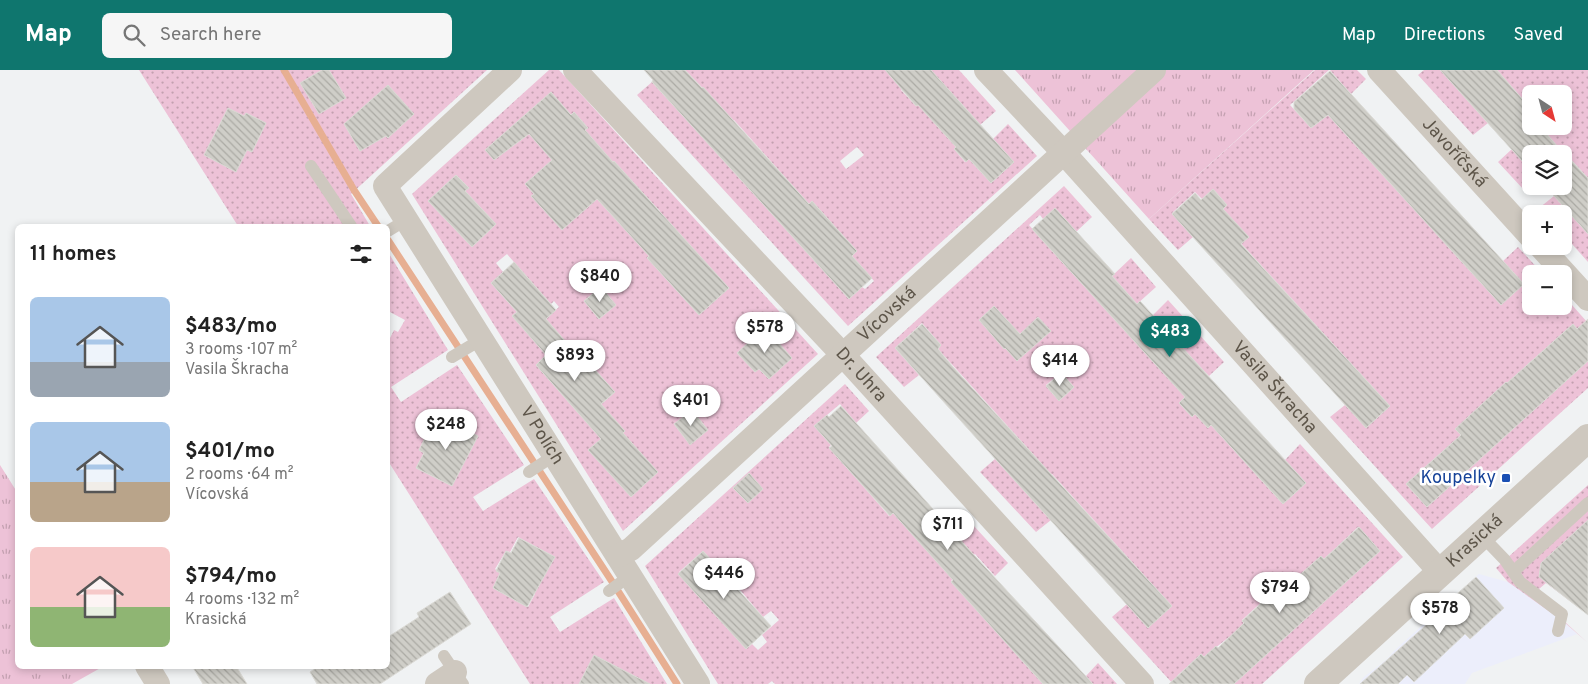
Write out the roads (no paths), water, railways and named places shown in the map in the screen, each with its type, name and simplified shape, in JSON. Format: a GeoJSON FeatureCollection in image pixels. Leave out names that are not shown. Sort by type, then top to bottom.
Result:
{"type":"FeatureCollection","features":[{"type":"Feature","properties":{"kind":"street","name":"V Polích"},"geometry":{"type":"LineString","coordinates":[[510,70],[385,186],[397,225],[476,342],[698,684]]}},
{"type":"Feature","properties":{"kind":"street","name":"Dr. Uhra"},"geometry":{"type":"LineString","coordinates":[[575,70],[842,354],[1142,684]]}},
{"type":"Feature","properties":{"kind":"street","name":"Vasila Škracha"},"geometry":{"type":"LineString","coordinates":[[986,70],[1064,154],[1440,572]]}},
{"type":"Feature","properties":{"kind":"street","name":"Vícovská"},"geometry":{"type":"LineString","coordinates":[[624,571],[631,549],[1154,70]]}},
{"type":"Feature","properties":{"kind":"street","name":"Javoříčská"},"geometry":{"type":"LineString","coordinates":[[1379,70],[1522,227]]}},
{"type":"Feature","properties":{"kind":"street"},"geometry":{"type":"LineString","coordinates":[[1548,255],[1588,299]]}},
{"type":"Feature","properties":{"kind":"street","name":"Krasická"},"geometry":{"type":"LineString","coordinates":[[1318,684],[1588,438]]}},
{"type":"Feature","properties":{"kind":"street"},"geometry":{"type":"LineString","coordinates":[[149,669],[158,684]]}},
{"type":"Feature","properties":{"kind":"lane"},"geometry":{"type":"LineString","coordinates":[[311,166],[350,224]]}},
{"type":"Feature","properties":{"kind":"lane"},"geometry":{"type":"LineString","coordinates":[[452,357],[476,342]]}},
{"type":"Feature","properties":{"kind":"lane"},"geometry":{"type":"LineString","coordinates":[[529,472],[550,458]]}},
{"type":"Feature","properties":{"kind":"lane"},"geometry":{"type":"LineString","coordinates":[[1513,572],[1588,503]]}},
{"type":"Feature","properties":{"kind":"lane"},"geometry":{"type":"LineString","coordinates":[[1481,535],[1505,560],[1520,582],[1562,614],[1558,631]]}},
{"type":"Feature","properties":{"kind":"lane"},"geometry":{"type":"LineString","coordinates":[[609,591],[624,571]]}},
{"type":"Feature","properties":{"kind":"waterway"},"geometry":{"type":"LineString","coordinates":[[284,70],[354,190],[377,224]]}},
{"type":"Feature","properties":{"kind":"waterway"},"geometry":{"type":"LineString","coordinates":[[390,243],[677,684]]}},
{"type":"Feature","properties":{"kind":"place","name":"Koupelky"},"geometry":{"type":"Point","coordinates":[1506,478]}}]}
